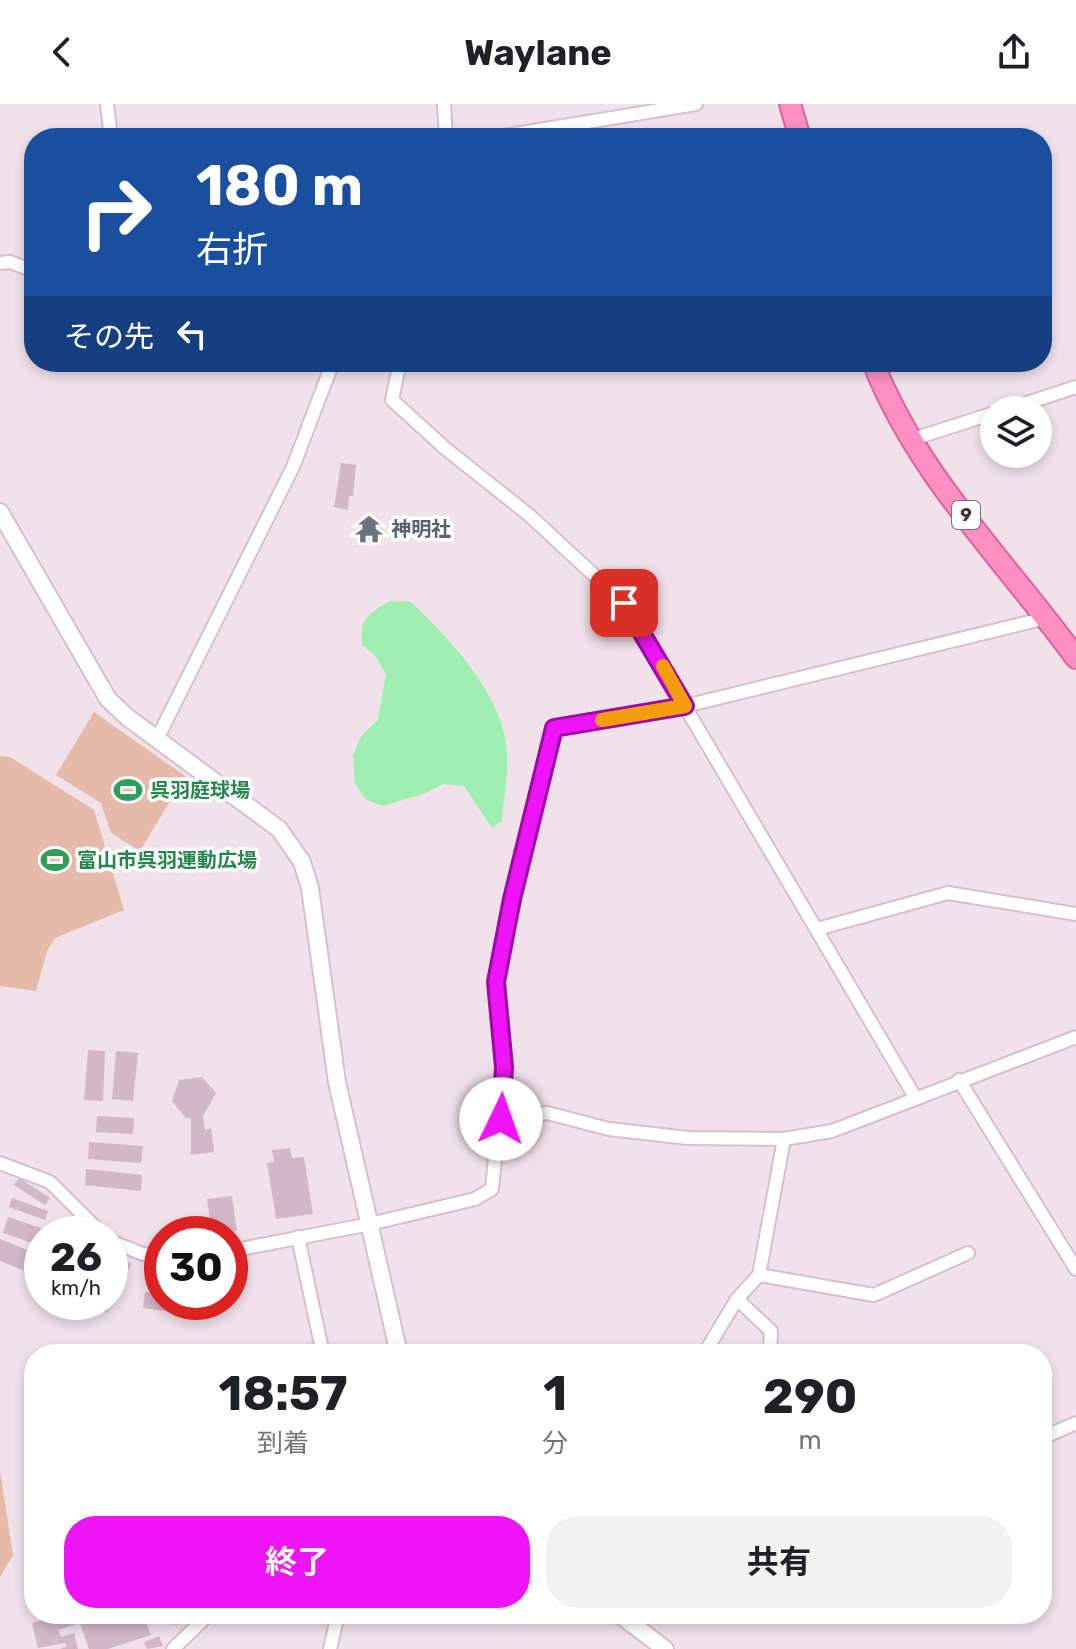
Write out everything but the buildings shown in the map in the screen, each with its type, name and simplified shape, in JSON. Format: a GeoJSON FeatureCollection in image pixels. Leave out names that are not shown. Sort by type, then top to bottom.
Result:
{"type":"FeatureCollection","features":[{"type":"Feature","properties":{"kind":"main road"},"geometry":{"type":"LineString","coordinates":[[790,104],[797,128]]}},
{"type":"Feature","properties":{"kind":"main road","name":"9"},"geometry":{"type":"LineString","coordinates":[[878,372],[910,440],[1076,658]]}},
{"type":"Feature","properties":{"kind":"street"},"geometry":{"type":"LineString","coordinates":[[107,104],[110,128]]}},
{"type":"Feature","properties":{"kind":"street"},"geometry":{"type":"LineString","coordinates":[[444,104],[445,128]]}},
{"type":"Feature","properties":{"kind":"street"},"geometry":{"type":"LineString","coordinates":[[551,128],[696,104]]}},
{"type":"Feature","properties":{"kind":"street"},"geometry":{"type":"LineString","coordinates":[[0,263],[10,262],[24,267]]}},
{"type":"Feature","properties":{"kind":"street"},"geometry":{"type":"LineString","coordinates":[[157,739],[293,467],[329,372]]}},
{"type":"Feature","properties":{"kind":"street"},"geometry":{"type":"LineString","coordinates":[[398,372],[392,400],[446,449],[529,515],[624,603],[915,1097]]}},
{"type":"Feature","properties":{"kind":"street"},"geometry":{"type":"LineString","coordinates":[[1048,396],[1076,387]]}},
{"type":"Feature","properties":{"kind":"street"},"geometry":{"type":"LineString","coordinates":[[910,440],[980,418]]}},
{"type":"Feature","properties":{"kind":"street"},"geometry":{"type":"LineString","coordinates":[[0,512],[97,684],[127,717],[267,819],[291,843],[302,862],[310,888],[337,1082],[397,1344]]}},
{"type":"Feature","properties":{"kind":"street"},"geometry":{"type":"LineString","coordinates":[[248,1247],[370,1224],[475,1199],[492,1189],[504,1067],[496,982],[512,899],[554,728],[685,706],[1046,618]]}},
{"type":"Feature","properties":{"kind":"street"},"geometry":{"type":"LineString","coordinates":[[817,929],[948,893],[1076,914]]}},
{"type":"Feature","properties":{"kind":"street"},"geometry":{"type":"LineString","coordinates":[[501,1119],[547,1113],[609,1129],[688,1138],[784,1139],[832,1131],[1076,1037]]}},
{"type":"Feature","properties":{"kind":"street"},"geometry":{"type":"LineString","coordinates":[[959,1080],[1076,1269]]}},
{"type":"Feature","properties":{"kind":"street"},"geometry":{"type":"LineString","coordinates":[[710,1344],[737,1299],[759,1275],[784,1139]]}},
{"type":"Feature","properties":{"kind":"street"},"geometry":{"type":"LineString","coordinates":[[0,1163],[50,1182],[84,1216]]}},
{"type":"Feature","properties":{"kind":"street"},"geometry":{"type":"LineString","coordinates":[[298,1237],[321,1344]]}},
{"type":"Feature","properties":{"kind":"street"},"geometry":{"type":"LineString","coordinates":[[759,1275],[874,1295],[968,1253]]}},
{"type":"Feature","properties":{"kind":"street"},"geometry":{"type":"LineString","coordinates":[[737,1299],[771,1331],[770,1344]]}},
{"type":"Feature","properties":{"kind":"street"},"geometry":{"type":"LineString","coordinates":[[1052,1434],[1076,1423]]}},
{"type":"Feature","properties":{"kind":"street"},"geometry":{"type":"LineString","coordinates":[[173,1649],[199,1624]]}},
{"type":"Feature","properties":{"kind":"street"},"geometry":{"type":"LineString","coordinates":[[330,1649],[336,1624]]}},
{"type":"Feature","properties":{"kind":"street"},"geometry":{"type":"LineString","coordinates":[[632,1624],[665,1649]]}},
{"type":"Feature","properties":{"kind":"shaded area"},"geometry":{"type":"Polygon","coordinates":[[[390,601],[411,602],[426,617],[458,651],[486,690],[496,710],[504,731],[507,769],[502,821],[492,828],[464,786],[443,784],[426,793],[383,806],[366,800],[355,783],[353,756],[362,735],[378,720],[386,674],[375,655],[362,645],[362,629],[371,613],[390,601]]]}},
{"type":"Feature","properties":{"kind":"shaded area","name":"呉羽庭球場"},"geometry":{"type":"Polygon","coordinates":[[[94,712],[185,776],[140,851],[111,833],[101,803],[56,775],[94,712]]]}},
{"type":"Feature","properties":{"kind":"shaded area","name":"富山市呉羽運動広場"},"geometry":{"type":"Polygon","coordinates":[[[0,756],[10,757],[94,810],[124,910],[55,938],[47,951],[36,991],[0,986],[0,756]]]}},
{"type":"Feature","properties":{"kind":"shaded area"},"geometry":{"type":"Polygon","coordinates":[[[0,1471],[13,1555],[0,1577],[0,1471]]]}},
{"type":"Feature","properties":{"kind":"slow traffic"},"geometry":{"type":"LineString","coordinates":[[602,720],[685,706],[663,666]]}},
{"type":"Feature","properties":{"kind":"place","name":"神明社"},"geometry":{"type":"Point","coordinates":[369,529]}},
{"type":"Feature","properties":{"kind":"place","name":"呉羽庭球場"},"geometry":{"type":"Point","coordinates":[128,790]}},
{"type":"Feature","properties":{"kind":"place","name":"富山市呉羽運動広場"},"geometry":{"type":"Point","coordinates":[55,860]}},
{"type":"Feature","properties":{"kind":"route"},"geometry":{"type":"LineString","coordinates":[[501,1119],[504,1067],[496,982],[512,899],[554,728],[685,706],[624,603]]}}]}
